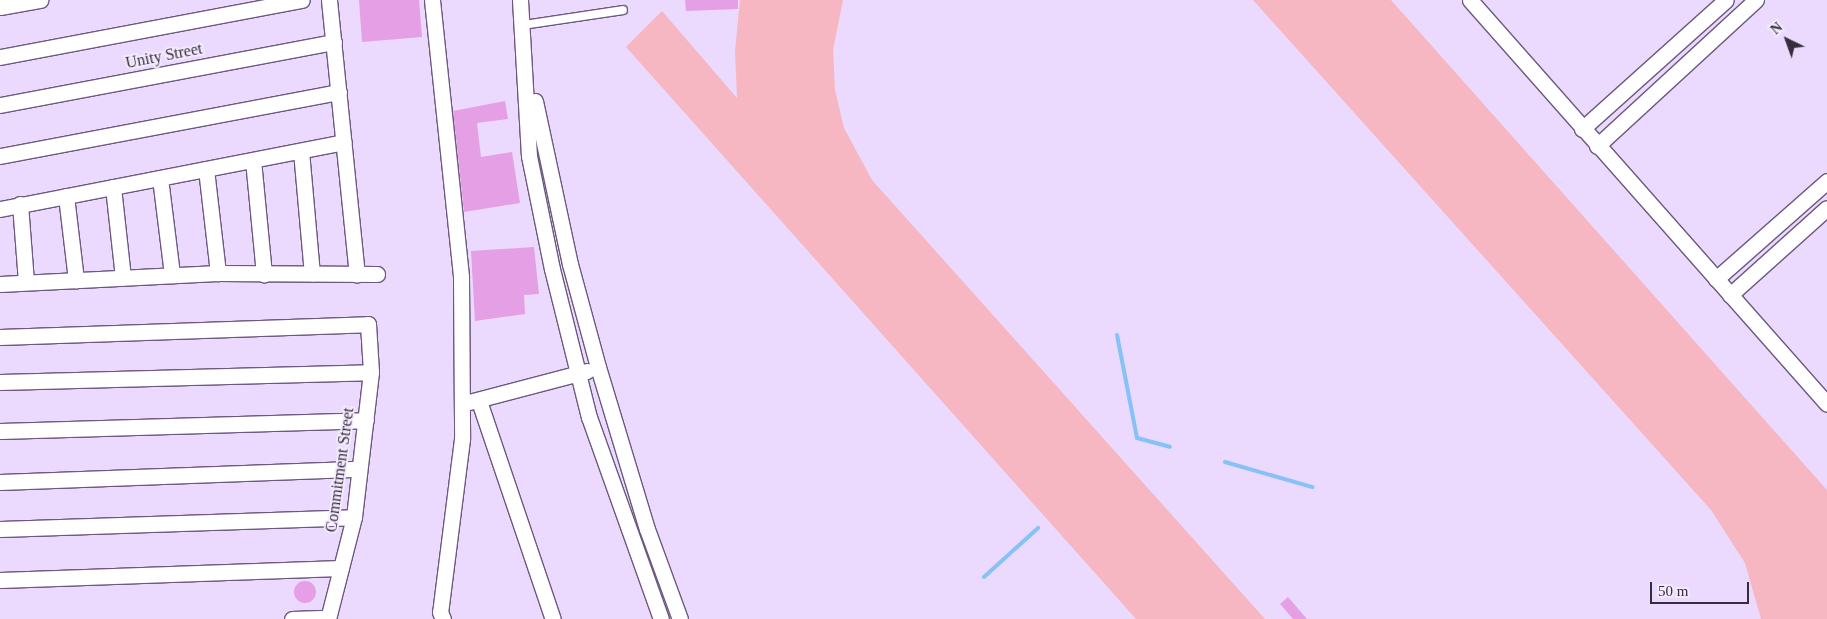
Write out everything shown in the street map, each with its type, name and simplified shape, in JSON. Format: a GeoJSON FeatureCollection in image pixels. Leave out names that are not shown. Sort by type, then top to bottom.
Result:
{"type":"FeatureCollection","features":[{"type":"Feature","properties":{"kind":"street"},"geometry":{"type":"LineString","coordinates":[[0,7],[40,0]]}},
{"type":"Feature","properties":{"kind":"street"},"geometry":{"type":"LineString","coordinates":[[0,57],[302,0]]}},
{"type":"Feature","properties":{"kind":"street"},"geometry":{"type":"LineString","coordinates":[[330,0],[357,275]]}},
{"type":"Feature","properties":{"kind":"street"},"geometry":{"type":"LineString","coordinates":[[432,0],[461,277],[462,439],[441,617]]}},
{"type":"Feature","properties":{"kind":"street"},"geometry":{"type":"LineString","coordinates":[[520,0],[527,66],[529,156],[552,269],[579,374],[620,508],[660,619]]}},
{"type":"Feature","properties":{"kind":"street"},"geometry":{"type":"LineString","coordinates":[[1470,0],[1597,146],[1827,404]]}},
{"type":"Feature","properties":{"kind":"street"},"geometry":{"type":"LineString","coordinates":[[1582,129],[1726,0]]}},
{"type":"Feature","properties":{"kind":"street"},"geometry":{"type":"LineString","coordinates":[[1597,146],[1756,0]]}},
{"type":"Feature","properties":{"kind":"street","name":"Unity Street"},"geometry":{"type":"LineString","coordinates":[[0,105],[334,42]]}},
{"type":"Feature","properties":{"kind":"street"},"geometry":{"type":"LineString","coordinates":[[527,66],[570,264],[598,367],[647,529],[680,619]]}},
{"type":"Feature","properties":{"kind":"street"},"geometry":{"type":"LineString","coordinates":[[0,156],[339,92]]}},
{"type":"Feature","properties":{"kind":"street"},"geometry":{"type":"LineString","coordinates":[[0,209],[344,142]]}},
{"type":"Feature","properties":{"kind":"street"},"geometry":{"type":"LineString","coordinates":[[301,151],[312,274]]}},
{"type":"Feature","properties":{"kind":"street"},"geometry":{"type":"LineString","coordinates":[[253,160],[264,274]]}},
{"type":"Feature","properties":{"kind":"street"},"geometry":{"type":"LineString","coordinates":[[206,169],[218,273]]}},
{"type":"Feature","properties":{"kind":"street"},"geometry":{"type":"LineString","coordinates":[[160,178],[172,275]]}},
{"type":"Feature","properties":{"kind":"street"},"geometry":{"type":"LineString","coordinates":[[1716,280],[1827,181]]}},
{"type":"Feature","properties":{"kind":"street"},"geometry":{"type":"LineString","coordinates":[[112,187],[123,277]]}},
{"type":"Feature","properties":{"kind":"street"},"geometry":{"type":"LineString","coordinates":[[66,196],[76,280]]}},
{"type":"Feature","properties":{"kind":"street"},"geometry":{"type":"LineString","coordinates":[[20,204],[26,282]]}},
{"type":"Feature","properties":{"kind":"street"},"geometry":{"type":"LineString","coordinates":[[1730,295],[1827,208]]}},
{"type":"Feature","properties":{"kind":"street"},"geometry":{"type":"LineString","coordinates":[[0,284],[218,273],[377,274]]}},
{"type":"Feature","properties":{"kind":"street","name":"Commitment Street"},"geometry":{"type":"LineString","coordinates":[[0,337],[368,324],[371,372],[354,517],[328,618]]}},
{"type":"Feature","properties":{"kind":"street"},"geometry":{"type":"LineString","coordinates":[[462,402],[479,401],[579,374],[598,367]]}},
{"type":"Feature","properties":{"kind":"street"},"geometry":{"type":"LineString","coordinates":[[0,382],[371,372]]}},
{"type":"Feature","properties":{"kind":"street"},"geometry":{"type":"LineString","coordinates":[[479,401],[553,619]]}},
{"type":"Feature","properties":{"kind":"street"},"geometry":{"type":"LineString","coordinates":[[0,431],[366,420]]}},
{"type":"Feature","properties":{"kind":"street"},"geometry":{"type":"LineString","coordinates":[[0,482],[359,469]]}},
{"type":"Feature","properties":{"kind":"street"},"geometry":{"type":"LineString","coordinates":[[0,529],[354,517]]}},
{"type":"Feature","properties":{"kind":"street"},"geometry":{"type":"LineString","coordinates":[[0,580],[342,568]]}},
{"type":"Feature","properties":{"kind":"street"},"geometry":{"type":"LineString","coordinates":[[292,619],[328,618]]}},
{"type":"Feature","properties":{"kind":"lane"},"geometry":{"type":"LineString","coordinates":[[523,25],[623,10]]}},
{"type":"Feature","properties":{"kind":"shaded area"},"geometry":{"type":"Polygon","coordinates":[[[740,0],[843,0],[833,50],[835,90],[844,128],[872,180],[1265,619],[1136,619],[626,47],[662,11],[737,98],[735,51],[740,0]]]}},
{"type":"Feature","properties":{"kind":"shaded area"},"geometry":{"type":"Polygon","coordinates":[[[1253,0],[1391,0],[1827,490],[1827,619],[1761,619],[1745,563],[1711,510],[1253,0]]]}},
{"type":"Feature","properties":{"kind":"building"},"geometry":{"type":"Polygon","coordinates":[[[359,0],[419,0],[422,37],[362,42],[359,0]]]}},
{"type":"Feature","properties":{"kind":"building"},"geometry":{"type":"Polygon","coordinates":[[[685,0],[738,0],[738,9],[686,11],[685,0]]]}},
{"type":"Feature","properties":{"kind":"building"},"geometry":{"type":"Polygon","coordinates":[[[505,101],[508,119],[477,123],[481,157],[512,152],[520,203],[464,212],[453,111],[505,101]]]}},
{"type":"Feature","properties":{"kind":"building"},"geometry":{"type":"Polygon","coordinates":[[[534,247],[539,294],[524,295],[525,314],[475,321],[471,251],[534,247]]]}},
{"type":"Feature","properties":{"kind":"building"},"geometry":{"type":"Polygon","coordinates":[[[305,581],[313,584],[316,592],[313,600],[305,603],[297,600],[294,592],[297,584],[305,581]]]}},
{"type":"Feature","properties":{"kind":"building"},"geometry":{"type":"Polygon","coordinates":[[[1288,597],[1307,619],[1293,619],[1280,604],[1288,597]]]}},
{"type":"Feature","properties":{"kind":"waterway"},"geometry":{"type":"LineString","coordinates":[[1117,335],[1137,438],[1170,447]]}},
{"type":"Feature","properties":{"kind":"waterway"},"geometry":{"type":"LineString","coordinates":[[1225,462],[1312,487]]}},
{"type":"Feature","properties":{"kind":"waterway"},"geometry":{"type":"LineString","coordinates":[[984,577],[1038,528]]}}]}
